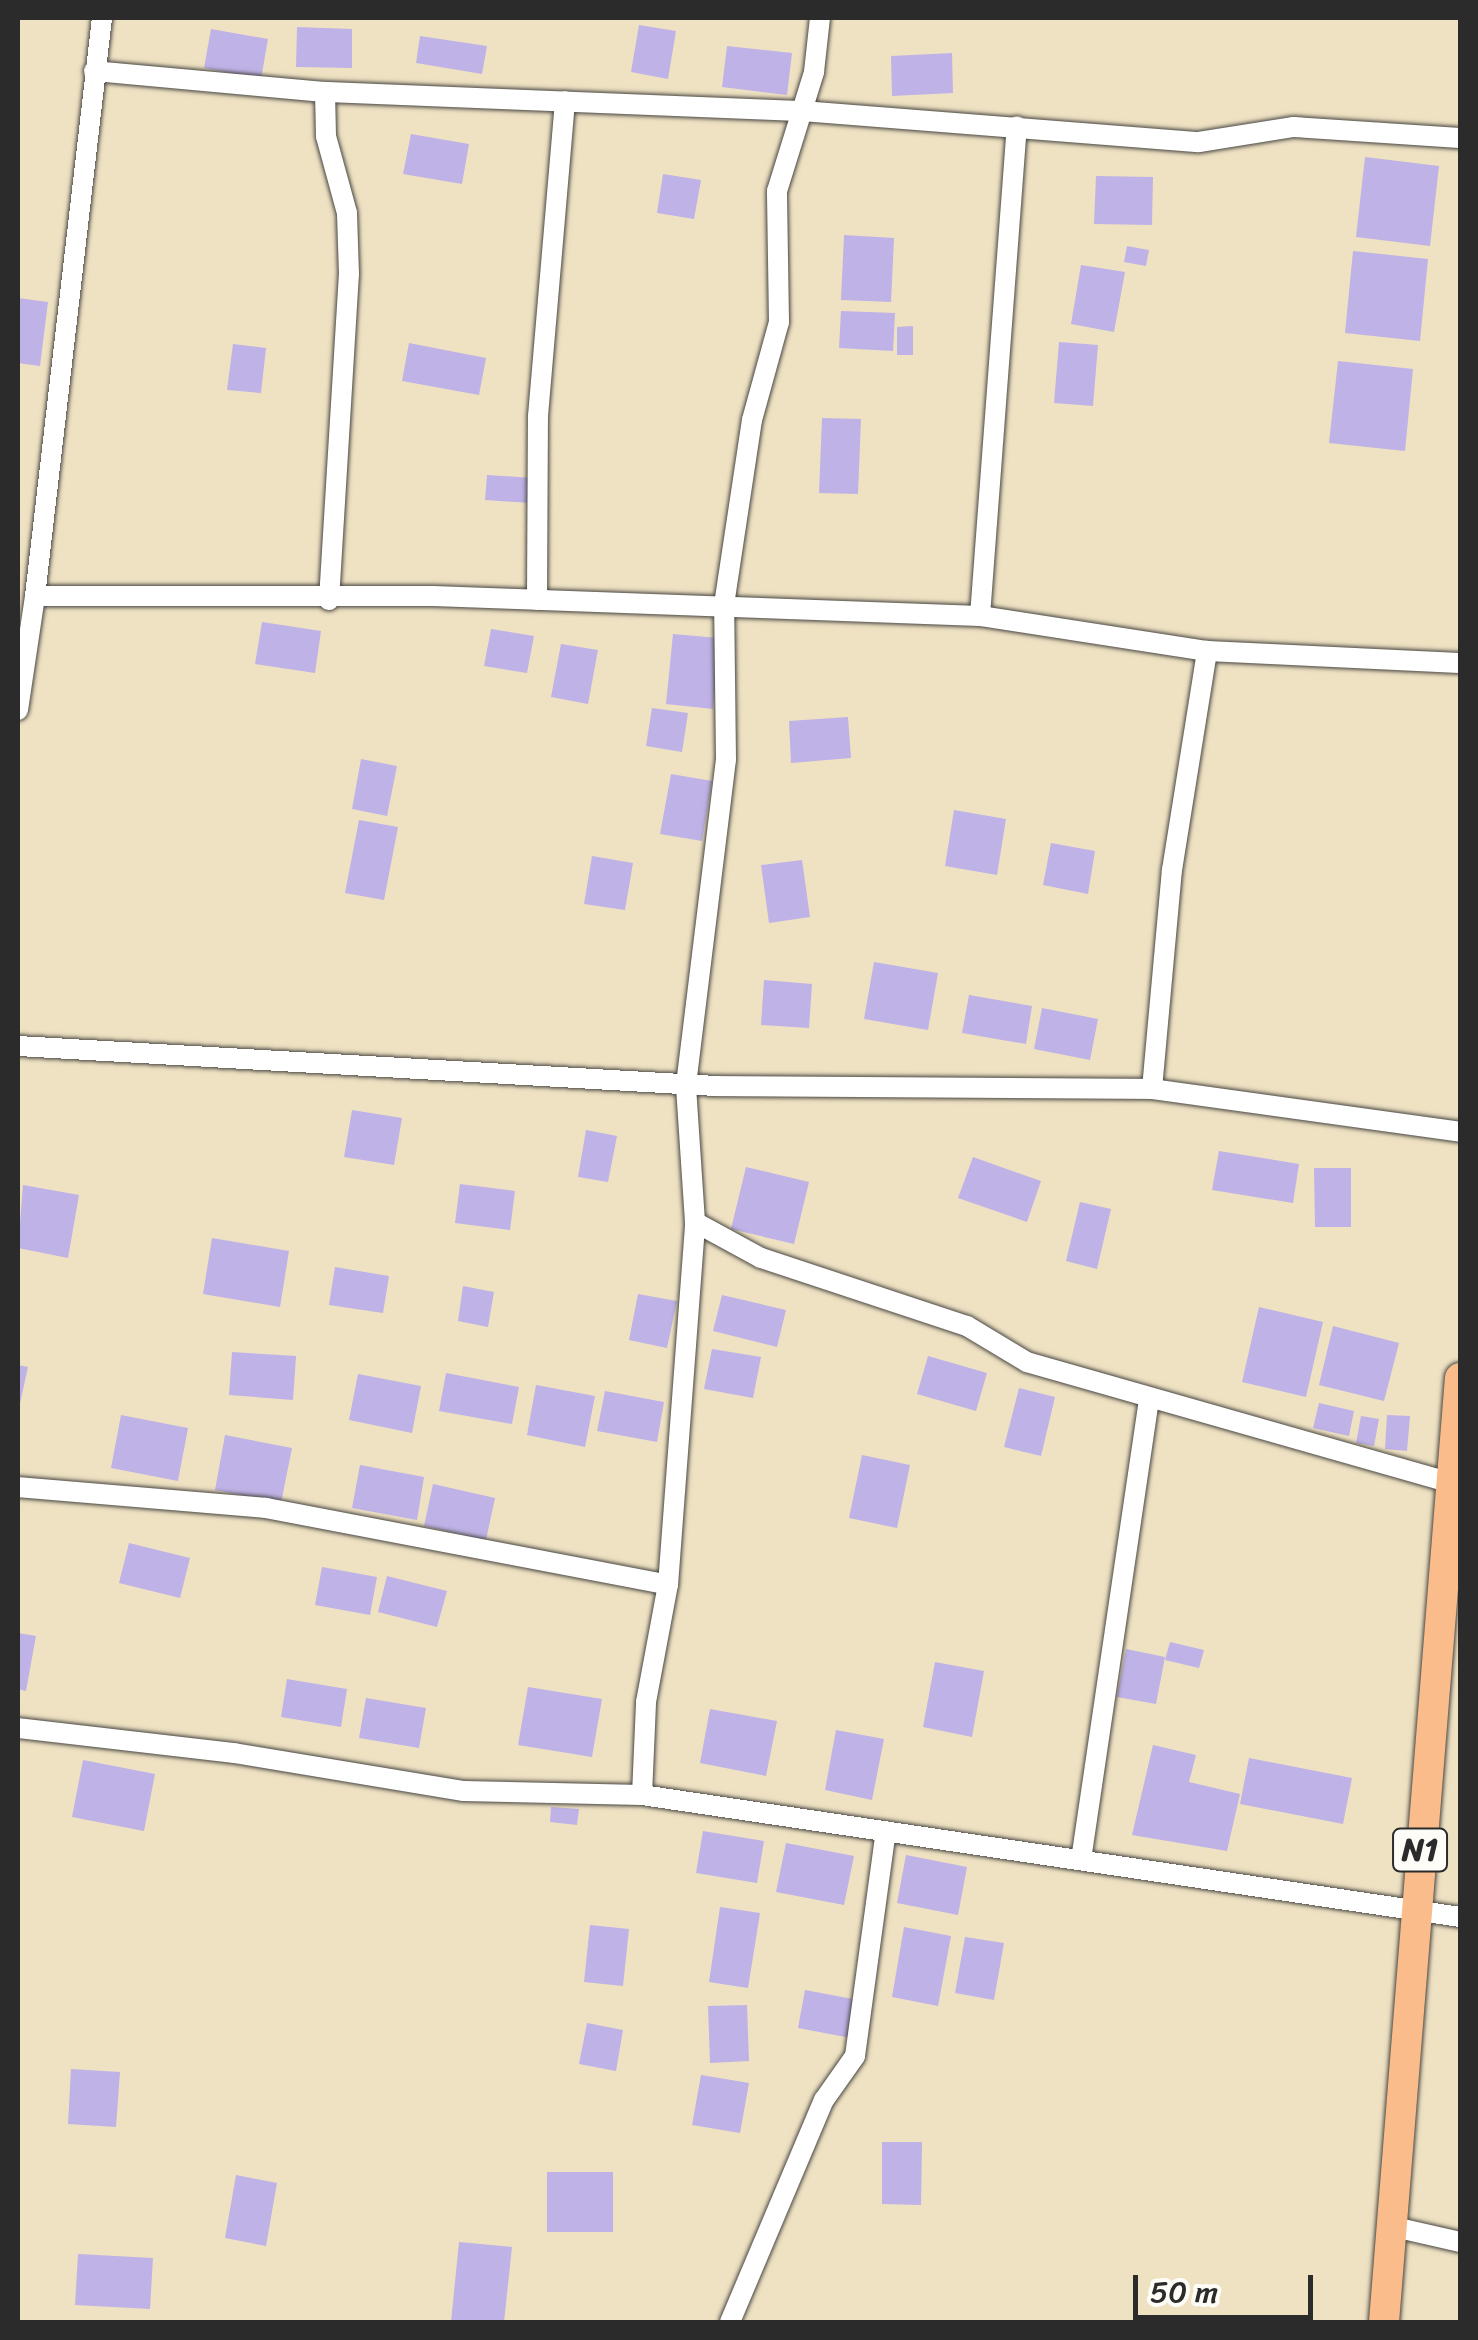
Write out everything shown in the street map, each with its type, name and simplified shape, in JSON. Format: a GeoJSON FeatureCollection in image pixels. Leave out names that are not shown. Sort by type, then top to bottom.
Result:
{"type":"FeatureCollection","features":[{"type":"Feature","properties":{"kind":"main road","name":"N1"},"geometry":{"type":"LineString","coordinates":[[1384,2322],[1460,1378]]}},
{"type":"Feature","properties":{"kind":"street"},"geometry":{"type":"LineString","coordinates":[[18,710],[102,18]]}},
{"type":"Feature","properties":{"kind":"street"},"geometry":{"type":"LineString","coordinates":[[642,1795],[646,1702],[668,1585],[695,1222],[686,1085],[726,758],[724,606],[752,420],[779,322],[776,191],[802,111],[820,18]]}},
{"type":"Feature","properties":{"kind":"street"},"geometry":{"type":"LineString","coordinates":[[94,71],[326,92],[802,111],[1200,142],[1294,127],[1460,138]]}},
{"type":"Feature","properties":{"kind":"street"},"geometry":{"type":"LineString","coordinates":[[326,92],[326,136],[347,213],[349,274],[329,600]]}},
{"type":"Feature","properties":{"kind":"street"},"geometry":{"type":"LineString","coordinates":[[538,600],[538,416],[564,100]]}},
{"type":"Feature","properties":{"kind":"street"},"geometry":{"type":"LineString","coordinates":[[980,616],[1017,126]]}},
{"type":"Feature","properties":{"kind":"street"},"geometry":{"type":"LineString","coordinates":[[34,596],[538,600],[980,616],[1207,651],[1460,663]]}},
{"type":"Feature","properties":{"kind":"street"},"geometry":{"type":"LineString","coordinates":[[1152,1089],[1172,870],[1207,651]]}},
{"type":"Feature","properties":{"kind":"street"},"geometry":{"type":"LineString","coordinates":[[18,1046],[686,1085],[1152,1089],[1460,1132]]}},
{"type":"Feature","properties":{"kind":"street"},"geometry":{"type":"LineString","coordinates":[[695,1222],[761,1258],[892,1298],[967,1326],[1027,1362],[1150,1402],[1452,1483]]}},
{"type":"Feature","properties":{"kind":"street"},"geometry":{"type":"LineString","coordinates":[[1081,1860],[1150,1402]]}},
{"type":"Feature","properties":{"kind":"street"},"geometry":{"type":"LineString","coordinates":[[18,1487],[266,1508],[668,1585]]}},
{"type":"Feature","properties":{"kind":"street"},"geometry":{"type":"LineString","coordinates":[[18,1728],[234,1753],[431,1788],[642,1795],[1460,1917]]}},
{"type":"Feature","properties":{"kind":"street"},"geometry":{"type":"LineString","coordinates":[[730,2322],[824,2100],[855,2056],[886,1831]]}},
{"type":"Feature","properties":{"kind":"street"},"geometry":{"type":"LineString","coordinates":[[1390,2226],[1460,2242]]}},
{"type":"Feature","properties":{"kind":"building"},"geometry":{"type":"Polygon","coordinates":[[[639,25],[676,31],[668,79],[631,72],[639,25]]]}},
{"type":"Feature","properties":{"kind":"building"},"geometry":{"type":"Polygon","coordinates":[[[297,27],[352,29],[352,68],[296,67],[297,27]]]}},
{"type":"Feature","properties":{"kind":"building"},"geometry":{"type":"Polygon","coordinates":[[[211,29],[268,39],[261,79],[204,68],[211,29]]]}},
{"type":"Feature","properties":{"kind":"building"},"geometry":{"type":"Polygon","coordinates":[[[420,36],[487,46],[482,74],[416,63],[420,36]]]}},
{"type":"Feature","properties":{"kind":"building"},"geometry":{"type":"Polygon","coordinates":[[[727,46],[792,53],[787,95],[722,87],[727,46]]]}},
{"type":"Feature","properties":{"kind":"building"},"geometry":{"type":"Polygon","coordinates":[[[952,53],[953,93],[892,96],[891,56],[952,53]]]}},
{"type":"Feature","properties":{"kind":"building"},"geometry":{"type":"Polygon","coordinates":[[[411,134],[469,144],[462,184],[403,174],[411,134]]]}},
{"type":"Feature","properties":{"kind":"building"},"geometry":{"type":"Polygon","coordinates":[[[1365,157],[1439,166],[1430,246],[1356,237],[1365,157]]]}},
{"type":"Feature","properties":{"kind":"building"},"geometry":{"type":"Polygon","coordinates":[[[663,174],[701,180],[694,219],[657,213],[663,174]]]}},
{"type":"Feature","properties":{"kind":"building"},"geometry":{"type":"Polygon","coordinates":[[[1096,176],[1153,177],[1152,225],[1094,224],[1096,176]]]}},
{"type":"Feature","properties":{"kind":"building"},"geometry":{"type":"Polygon","coordinates":[[[844,235],[894,238],[891,302],[841,300],[844,235]]]}},
{"type":"Feature","properties":{"kind":"building"},"geometry":{"type":"Polygon","coordinates":[[[1127,246],[1149,250],[1146,266],[1124,262],[1127,246]]]}},
{"type":"Feature","properties":{"kind":"building"},"geometry":{"type":"Polygon","coordinates":[[[1353,251],[1428,259],[1420,341],[1345,333],[1353,251]]]}},
{"type":"Feature","properties":{"kind":"building"},"geometry":{"type":"Polygon","coordinates":[[[1081,265],[1125,272],[1114,332],[1071,324],[1081,265]]]}},
{"type":"Feature","properties":{"kind":"building"},"geometry":{"type":"Polygon","coordinates":[[[18,298],[48,302],[40,366],[18,363],[18,298]]]}},
{"type":"Feature","properties":{"kind":"building"},"geometry":{"type":"Polygon","coordinates":[[[841,311],[895,313],[893,351],[839,348],[841,311]]]}},
{"type":"Feature","properties":{"kind":"building"},"geometry":{"type":"Polygon","coordinates":[[[913,326],[913,355],[897,355],[897,327],[913,326]]]}},
{"type":"Feature","properties":{"kind":"building"},"geometry":{"type":"Polygon","coordinates":[[[1059,342],[1098,345],[1093,406],[1054,403],[1059,342]]]}},
{"type":"Feature","properties":{"kind":"building"},"geometry":{"type":"Polygon","coordinates":[[[409,343],[486,358],[479,395],[402,381],[409,343]]]}},
{"type":"Feature","properties":{"kind":"building"},"geometry":{"type":"Polygon","coordinates":[[[233,344],[266,348],[261,393],[227,390],[233,344]]]}},
{"type":"Feature","properties":{"kind":"building"},"geometry":{"type":"Polygon","coordinates":[[[1338,361],[1413,369],[1405,451],[1329,443],[1338,361]]]}},
{"type":"Feature","properties":{"kind":"building"},"geometry":{"type":"Polygon","coordinates":[[[822,418],[861,419],[858,494],[819,493],[822,418]]]}},
{"type":"Feature","properties":{"kind":"building"},"geometry":{"type":"Polygon","coordinates":[[[487,475],[533,478],[531,503],[485,500],[487,475]]]}},
{"type":"Feature","properties":{"kind":"building"},"geometry":{"type":"Polygon","coordinates":[[[262,622],[321,631],[315,673],[255,664],[262,622]]]}},
{"type":"Feature","properties":{"kind":"building"},"geometry":{"type":"Polygon","coordinates":[[[491,629],[534,636],[527,673],[484,666],[491,629]]]}},
{"type":"Feature","properties":{"kind":"building"},"geometry":{"type":"Polygon","coordinates":[[[673,634],[719,638],[713,709],[666,704],[673,634]]]}},
{"type":"Feature","properties":{"kind":"building"},"geometry":{"type":"Polygon","coordinates":[[[561,644],[598,650],[588,704],[551,697],[561,644]]]}},
{"type":"Feature","properties":{"kind":"building"},"geometry":{"type":"Polygon","coordinates":[[[652,708],[688,713],[682,752],[646,746],[652,708]]]}},
{"type":"Feature","properties":{"kind":"building"},"geometry":{"type":"Polygon","coordinates":[[[848,717],[851,758],[791,763],[789,721],[848,717]]]}},
{"type":"Feature","properties":{"kind":"building"},"geometry":{"type":"Polygon","coordinates":[[[361,759],[397,766],[387,816],[352,809],[361,759]]]}},
{"type":"Feature","properties":{"kind":"building"},"geometry":{"type":"Polygon","coordinates":[[[671,774],[712,781],[702,841],[660,834],[671,774]]]}},
{"type":"Feature","properties":{"kind":"building"},"geometry":{"type":"Polygon","coordinates":[[[954,810],[1006,819],[997,875],[945,866],[954,810]]]}},
{"type":"Feature","properties":{"kind":"building"},"geometry":{"type":"Polygon","coordinates":[[[359,820],[398,827],[384,900],[345,893],[359,820]]]}},
{"type":"Feature","properties":{"kind":"building"},"geometry":{"type":"Polygon","coordinates":[[[1051,843],[1095,851],[1088,894],[1043,885],[1051,843]]]}},
{"type":"Feature","properties":{"kind":"building"},"geometry":{"type":"Polygon","coordinates":[[[592,856],[633,863],[625,910],[584,904],[592,856]]]}},
{"type":"Feature","properties":{"kind":"building"},"geometry":{"type":"Polygon","coordinates":[[[802,860],[810,917],[769,923],[761,865],[802,860]]]}},
{"type":"Feature","properties":{"kind":"building"},"geometry":{"type":"Polygon","coordinates":[[[874,962],[938,973],[928,1030],[864,1019],[874,962]]]}},
{"type":"Feature","properties":{"kind":"building"},"geometry":{"type":"Polygon","coordinates":[[[764,980],[812,984],[809,1028],[761,1025],[764,980]]]}},
{"type":"Feature","properties":{"kind":"building"},"geometry":{"type":"Polygon","coordinates":[[[969,995],[1032,1006],[1026,1044],[962,1033],[969,995]]]}},
{"type":"Feature","properties":{"kind":"building"},"geometry":{"type":"Polygon","coordinates":[[[1042,1008],[1098,1019],[1090,1060],[1034,1049],[1042,1008]]]}},
{"type":"Feature","properties":{"kind":"building"},"geometry":{"type":"Polygon","coordinates":[[[352,1110],[402,1118],[394,1165],[344,1157],[352,1110]]]}},
{"type":"Feature","properties":{"kind":"building"},"geometry":{"type":"Polygon","coordinates":[[[586,1130],[617,1136],[608,1182],[578,1177],[586,1130]]]}},
{"type":"Feature","properties":{"kind":"building"},"geometry":{"type":"Polygon","coordinates":[[[1219,1151],[1299,1164],[1293,1203],[1212,1190],[1219,1151]]]}},
{"type":"Feature","properties":{"kind":"building"},"geometry":{"type":"Polygon","coordinates":[[[973,1157],[1041,1181],[1027,1222],[958,1198],[973,1157]]]}},
{"type":"Feature","properties":{"kind":"building"},"geometry":{"type":"Polygon","coordinates":[[[746,1167],[809,1182],[794,1244],[731,1229],[746,1167]]]}},
{"type":"Feature","properties":{"kind":"building"},"geometry":{"type":"Polygon","coordinates":[[[1314,1168],[1351,1168],[1351,1227],[1315,1227],[1314,1168]]]}},
{"type":"Feature","properties":{"kind":"building"},"geometry":{"type":"Polygon","coordinates":[[[460,1184],[515,1191],[510,1230],[455,1223],[460,1184]]]}},
{"type":"Feature","properties":{"kind":"building"},"geometry":{"type":"Polygon","coordinates":[[[23,1185],[79,1195],[68,1258],[18,1248],[23,1185]]]}},
{"type":"Feature","properties":{"kind":"building"},"geometry":{"type":"Polygon","coordinates":[[[1080,1202],[1111,1209],[1097,1269],[1066,1261],[1080,1202]]]}},
{"type":"Feature","properties":{"kind":"building"},"geometry":{"type":"Polygon","coordinates":[[[212,1238],[289,1251],[280,1307],[203,1294],[212,1238]]]}},
{"type":"Feature","properties":{"kind":"building"},"geometry":{"type":"Polygon","coordinates":[[[335,1267],[389,1276],[383,1313],[329,1305],[335,1267]]]}},
{"type":"Feature","properties":{"kind":"building"},"geometry":{"type":"Polygon","coordinates":[[[463,1286],[494,1292],[488,1327],[458,1321],[463,1286]]]}},
{"type":"Feature","properties":{"kind":"building"},"geometry":{"type":"Polygon","coordinates":[[[638,1294],[677,1301],[667,1348],[629,1340],[638,1294]]]}},
{"type":"Feature","properties":{"kind":"building"},"geometry":{"type":"Polygon","coordinates":[[[722,1295],[786,1310],[777,1347],[713,1331],[722,1295]]]}},
{"type":"Feature","properties":{"kind":"building"},"geometry":{"type":"Polygon","coordinates":[[[1259,1307],[1323,1322],[1306,1397],[1242,1382],[1259,1307]]]}},
{"type":"Feature","properties":{"kind":"building"},"geometry":{"type":"Polygon","coordinates":[[[1333,1326],[1399,1343],[1384,1401],[1319,1385],[1333,1326]]]}},
{"type":"Feature","properties":{"kind":"building"},"geometry":{"type":"Polygon","coordinates":[[[712,1349],[761,1357],[753,1398],[704,1389],[712,1349]]]}},
{"type":"Feature","properties":{"kind":"building"},"geometry":{"type":"Polygon","coordinates":[[[232,1352],[296,1356],[293,1400],[229,1395],[232,1352]]]}},
{"type":"Feature","properties":{"kind":"building"},"geometry":{"type":"Polygon","coordinates":[[[928,1356],[987,1373],[976,1411],[917,1394],[928,1356]]]}},
{"type":"Feature","properties":{"kind":"building"},"geometry":{"type":"Polygon","coordinates":[[[18,1365],[28,1367],[19,1408],[18,1408],[18,1365]]]}},
{"type":"Feature","properties":{"kind":"building"},"geometry":{"type":"Polygon","coordinates":[[[446,1373],[519,1387],[512,1424],[439,1411],[446,1373]]]}},
{"type":"Feature","properties":{"kind":"building"},"geometry":{"type":"Polygon","coordinates":[[[358,1374],[421,1386],[412,1433],[349,1420],[358,1374]]]}},
{"type":"Feature","properties":{"kind":"building"},"geometry":{"type":"Polygon","coordinates":[[[536,1385],[595,1396],[585,1447],[527,1435],[536,1385]]]}},
{"type":"Feature","properties":{"kind":"building"},"geometry":{"type":"Polygon","coordinates":[[[1019,1388],[1055,1397],[1041,1456],[1004,1447],[1019,1388]]]}},
{"type":"Feature","properties":{"kind":"building"},"geometry":{"type":"Polygon","coordinates":[[[605,1391],[664,1402],[657,1442],[597,1431],[605,1391]]]}},
{"type":"Feature","properties":{"kind":"building"},"geometry":{"type":"Polygon","coordinates":[[[1319,1403],[1354,1411],[1349,1436],[1313,1428],[1319,1403]]]}},
{"type":"Feature","properties":{"kind":"building"},"geometry":{"type":"Polygon","coordinates":[[[121,1415],[188,1428],[178,1481],[111,1468],[121,1415]]]}},
{"type":"Feature","properties":{"kind":"building"},"geometry":{"type":"Polygon","coordinates":[[[1387,1415],[1410,1416],[1407,1451],[1385,1449],[1387,1415]]]}},
{"type":"Feature","properties":{"kind":"building"},"geometry":{"type":"Polygon","coordinates":[[[1361,1416],[1379,1419],[1374,1446],[1356,1443],[1361,1416]]]}},
{"type":"Feature","properties":{"kind":"building"},"geometry":{"type":"Polygon","coordinates":[[[225,1435],[292,1448],[281,1503],[215,1490],[225,1435]]]}},
{"type":"Feature","properties":{"kind":"building"},"geometry":{"type":"Polygon","coordinates":[[[862,1455],[910,1465],[897,1528],[849,1518],[862,1455]]]}},
{"type":"Feature","properties":{"kind":"building"},"geometry":{"type":"Polygon","coordinates":[[[360,1465],[424,1477],[417,1520],[352,1508],[360,1465]]]}},
{"type":"Feature","properties":{"kind":"building"},"geometry":{"type":"Polygon","coordinates":[[[433,1484],[495,1498],[486,1540],[424,1526],[433,1484]]]}},
{"type":"Feature","properties":{"kind":"building"},"geometry":{"type":"Polygon","coordinates":[[[129,1543],[190,1558],[180,1598],[119,1583],[129,1543]]]}},
{"type":"Feature","properties":{"kind":"building"},"geometry":{"type":"Polygon","coordinates":[[[322,1567],[377,1577],[370,1615],[315,1605],[322,1567]]]}},
{"type":"Feature","properties":{"kind":"building"},"geometry":{"type":"Polygon","coordinates":[[[387,1576],[447,1591],[437,1627],[378,1612],[387,1576]]]}},
{"type":"Feature","properties":{"kind":"building"},"geometry":{"type":"Polygon","coordinates":[[[18,1633],[36,1636],[26,1691],[18,1689],[18,1633]]]}},
{"type":"Feature","properties":{"kind":"building"},"geometry":{"type":"Polygon","coordinates":[[[1170,1642],[1204,1650],[1199,1668],[1165,1660],[1170,1642]]]}},
{"type":"Feature","properties":{"kind":"building"},"geometry":{"type":"Polygon","coordinates":[[[1126,1649],[1165,1657],[1156,1704],[1117,1697],[1126,1649]]]}},
{"type":"Feature","properties":{"kind":"building"},"geometry":{"type":"Polygon","coordinates":[[[935,1662],[984,1671],[972,1737],[923,1727],[935,1662]]]}},
{"type":"Feature","properties":{"kind":"building"},"geometry":{"type":"Polygon","coordinates":[[[287,1679],[347,1689],[341,1727],[281,1717],[287,1679]]]}},
{"type":"Feature","properties":{"kind":"building"},"geometry":{"type":"Polygon","coordinates":[[[528,1687],[602,1699],[592,1757],[518,1745],[528,1687]]]}},
{"type":"Feature","properties":{"kind":"building"},"geometry":{"type":"Polygon","coordinates":[[[366,1698],[426,1708],[419,1748],[359,1738],[366,1698]]]}},
{"type":"Feature","properties":{"kind":"building"},"geometry":{"type":"Polygon","coordinates":[[[710,1709],[777,1721],[766,1776],[700,1763],[710,1709]]]}},
{"type":"Feature","properties":{"kind":"building"},"geometry":{"type":"Polygon","coordinates":[[[836,1730],[884,1739],[872,1800],[825,1790],[836,1730]]]}},
{"type":"Feature","properties":{"kind":"building"},"geometry":{"type":"Polygon","coordinates":[[[1153,1745],[1196,1755],[1189,1782],[1240,1794],[1227,1851],[1132,1835],[1153,1745]]]}},
{"type":"Feature","properties":{"kind":"building"},"geometry":{"type":"Polygon","coordinates":[[[1249,1758],[1352,1778],[1343,1824],[1240,1804],[1249,1758]]]}},
{"type":"Feature","properties":{"kind":"building"},"geometry":{"type":"Polygon","coordinates":[[[83,1760],[155,1774],[144,1831],[72,1817],[83,1760]]]}},
{"type":"Feature","properties":{"kind":"building"},"geometry":{"type":"Polygon","coordinates":[[[551,1807],[579,1809],[577,1825],[550,1822],[551,1807]]]}},
{"type":"Feature","properties":{"kind":"building"},"geometry":{"type":"Polygon","coordinates":[[[703,1831],[764,1841],[757,1883],[696,1873],[703,1831]]]}},
{"type":"Feature","properties":{"kind":"building"},"geometry":{"type":"Polygon","coordinates":[[[786,1843],[854,1856],[844,1905],[776,1892],[786,1843]]]}},
{"type":"Feature","properties":{"kind":"building"},"geometry":{"type":"Polygon","coordinates":[[[906,1855],[967,1867],[958,1915],[897,1903],[906,1855]]]}},
{"type":"Feature","properties":{"kind":"building"},"geometry":{"type":"Polygon","coordinates":[[[720,1907],[760,1913],[748,1988],[709,1982],[720,1907]]]}},
{"type":"Feature","properties":{"kind":"building"},"geometry":{"type":"Polygon","coordinates":[[[590,1925],[629,1929],[623,1986],[584,1982],[590,1925]]]}},
{"type":"Feature","properties":{"kind":"building"},"geometry":{"type":"Polygon","coordinates":[[[904,1927],[951,1936],[938,2006],[892,1997],[904,1927]]]}},
{"type":"Feature","properties":{"kind":"building"},"geometry":{"type":"Polygon","coordinates":[[[965,1937],[1004,1943],[994,2000],[955,1993],[965,1937]]]}},
{"type":"Feature","properties":{"kind":"building"},"geometry":{"type":"Polygon","coordinates":[[[805,1990],[858,2000],[851,2038],[798,2028],[805,1990]]]}},
{"type":"Feature","properties":{"kind":"building"},"geometry":{"type":"Polygon","coordinates":[[[747,2005],[749,2061],[710,2063],[708,2006],[747,2005]]]}},
{"type":"Feature","properties":{"kind":"building"},"geometry":{"type":"Polygon","coordinates":[[[587,2023],[623,2030],[616,2071],[579,2064],[587,2023]]]}},
{"type":"Feature","properties":{"kind":"building"},"geometry":{"type":"Polygon","coordinates":[[[71,2069],[120,2072],[116,2127],[68,2124],[71,2069]]]}},
{"type":"Feature","properties":{"kind":"building"},"geometry":{"type":"Polygon","coordinates":[[[701,2075],[749,2083],[740,2133],[692,2125],[701,2075]]]}},
{"type":"Feature","properties":{"kind":"building"},"geometry":{"type":"Polygon","coordinates":[[[882,2142],[922,2142],[921,2205],[882,2204],[882,2142]]]}},
{"type":"Feature","properties":{"kind":"building"},"geometry":{"type":"Polygon","coordinates":[[[547,2172],[613,2172],[613,2232],[547,2232],[547,2172]]]}},
{"type":"Feature","properties":{"kind":"building"},"geometry":{"type":"Polygon","coordinates":[[[236,2175],[277,2183],[266,2246],[225,2238],[236,2175]]]}},
{"type":"Feature","properties":{"kind":"building"},"geometry":{"type":"Polygon","coordinates":[[[459,2242],[512,2247],[504,2322],[451,2322],[459,2242]]]}},
{"type":"Feature","properties":{"kind":"building"},"geometry":{"type":"Polygon","coordinates":[[[78,2254],[153,2258],[150,2309],[75,2305],[78,2254]]]}}]}
